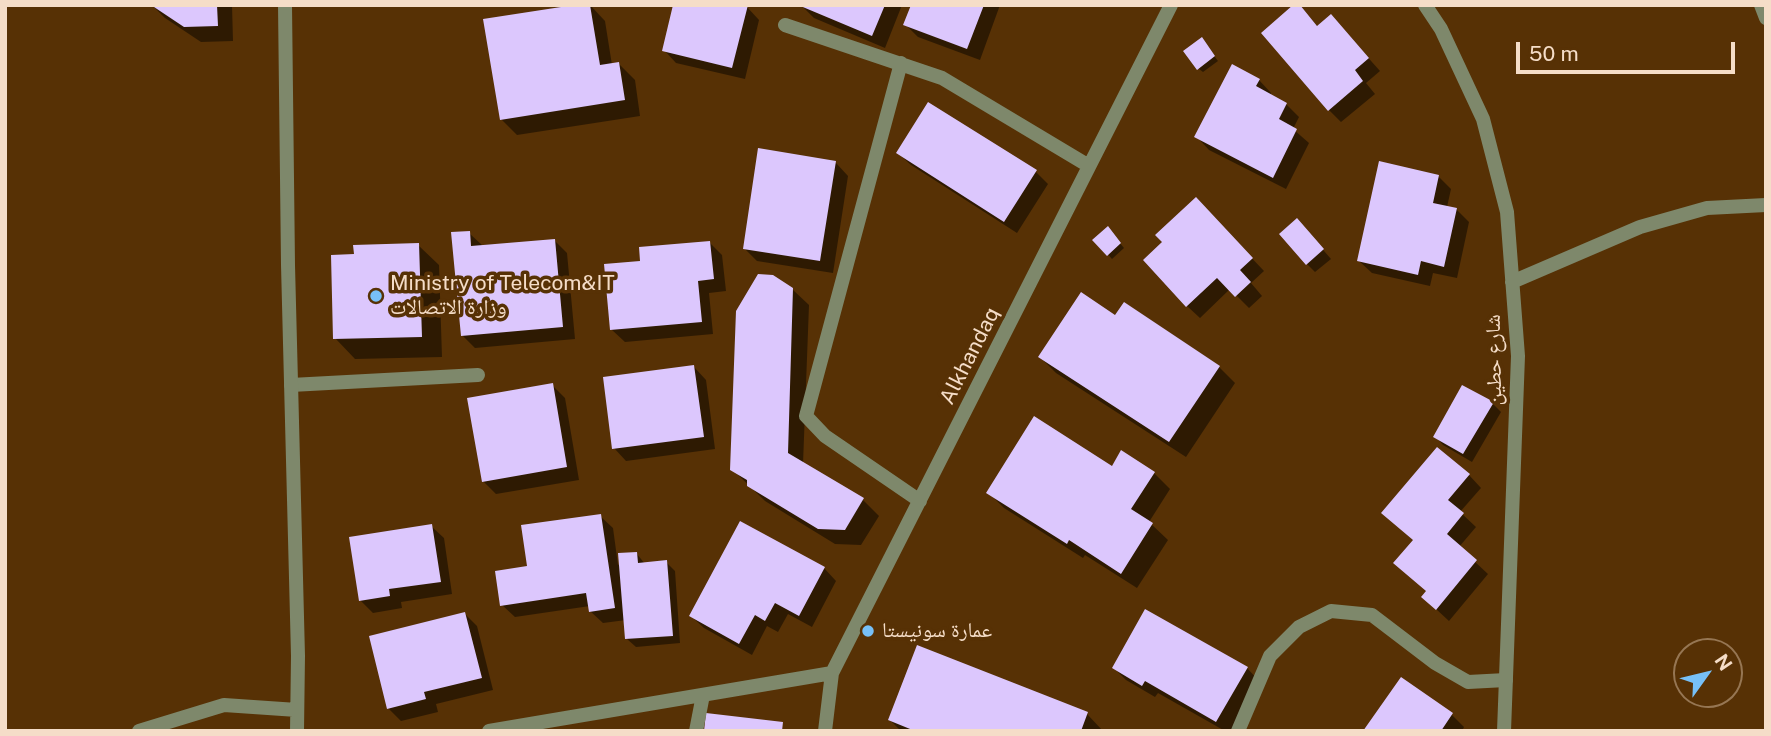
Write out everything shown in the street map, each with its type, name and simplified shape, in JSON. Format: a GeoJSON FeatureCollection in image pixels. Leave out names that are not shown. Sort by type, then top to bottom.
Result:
{"type":"FeatureCollection","features":[{"type":"Feature","properties":{"kind":"street"},"geometry":{"type":"LineString","coordinates":[[285,5],[297,731]]}},
{"type":"Feature","properties":{"kind":"street","name":"Alkhandaq"},"geometry":{"type":"LineString","coordinates":[[825,731],[832,673],[1171,5]]}},
{"type":"Feature","properties":{"kind":"street","name":"شارع حطين"},"geometry":{"type":"LineString","coordinates":[[1425,5],[1441,29],[1483,119],[1507,212],[1518,356],[1504,731]]}},
{"type":"Feature","properties":{"kind":"street"},"geometry":{"type":"LineString","coordinates":[[1760,5],[1766,18]]}},
{"type":"Feature","properties":{"kind":"street"},"geometry":{"type":"LineString","coordinates":[[786,25],[942,78],[1089,166]]}},
{"type":"Feature","properties":{"kind":"street"},"geometry":{"type":"LineString","coordinates":[[901,64],[806,416],[825,436],[920,501]]}},
{"type":"Feature","properties":{"kind":"street"},"geometry":{"type":"LineString","coordinates":[[1512,282],[1640,227],[1707,208],[1766,205]]}},
{"type":"Feature","properties":{"kind":"street"},"geometry":{"type":"LineString","coordinates":[[291,385],[478,375]]}},
{"type":"Feature","properties":{"kind":"street"},"geometry":{"type":"LineString","coordinates":[[1238,731],[1269,656],[1299,626],[1331,611],[1372,615],[1434,663],[1468,682],[1506,680]]}},
{"type":"Feature","properties":{"kind":"street"},"geometry":{"type":"LineString","coordinates":[[489,731],[832,673]]}},
{"type":"Feature","properties":{"kind":"street"},"geometry":{"type":"LineString","coordinates":[[696,731],[703,695]]}},
{"type":"Feature","properties":{"kind":"street"},"geometry":{"type":"LineString","coordinates":[[139,731],[224,705],[297,710]]}},
{"type":"Feature","properties":{"kind":"building"},"geometry":{"type":"Polygon","coordinates":[[[151,5],[217,5],[218,26],[184,27],[151,5]]]}},
{"type":"Feature","properties":{"kind":"building"},"geometry":{"type":"Polygon","coordinates":[[[590,5],[600,65],[619,62],[625,100],[500,120],[483,19],[590,5]]]}},
{"type":"Feature","properties":{"kind":"building"},"geometry":{"type":"Polygon","coordinates":[[[673,5],[748,5],[732,68],[662,51],[673,5]]]}},
{"type":"Feature","properties":{"kind":"building"},"geometry":{"type":"Polygon","coordinates":[[[798,5],[885,5],[872,36],[798,5]]]}},
{"type":"Feature","properties":{"kind":"building"},"geometry":{"type":"Polygon","coordinates":[[[911,5],[984,5],[967,49],[903,25],[911,5]]]}},
{"type":"Feature","properties":{"kind":"building"},"geometry":{"type":"Polygon","coordinates":[[[1293,5],[1300,5],[1317,26],[1331,14],[1369,58],[1355,70],[1363,81],[1328,111],[1261,33],[1293,5]]]}},
{"type":"Feature","properties":{"kind":"building"},"geometry":{"type":"Polygon","coordinates":[[[1202,37],[1215,56],[1197,70],[1183,51],[1202,37]]]}},
{"type":"Feature","properties":{"kind":"building"},"geometry":{"type":"Polygon","coordinates":[[[1232,64],[1260,79],[1256,86],[1287,103],[1279,119],[1297,129],[1273,178],[1194,137],[1232,64]]]}},
{"type":"Feature","properties":{"kind":"building"},"geometry":{"type":"Polygon","coordinates":[[[928,102],[1037,170],[1004,222],[896,153],[928,102]]]}},
{"type":"Feature","properties":{"kind":"building"},"geometry":{"type":"Polygon","coordinates":[[[758,148],[836,161],[820,261],[743,249],[758,148]]]}},
{"type":"Feature","properties":{"kind":"building"},"geometry":{"type":"Polygon","coordinates":[[[1379,161],[1439,175],[1433,203],[1457,208],[1444,267],[1421,261],[1418,275],[1357,261],[1379,161]]]}},
{"type":"Feature","properties":{"kind":"building"},"geometry":{"type":"Polygon","coordinates":[[[1196,197],[1253,258],[1240,270],[1251,282],[1235,297],[1217,278],[1186,307],[1143,260],[1162,242],[1155,235],[1196,197]]]}},
{"type":"Feature","properties":{"kind":"building"},"geometry":{"type":"Polygon","coordinates":[[[1297,218],[1324,249],[1306,265],[1279,234],[1297,218]]]}},
{"type":"Feature","properties":{"kind":"building"},"geometry":{"type":"Polygon","coordinates":[[[1108,226],[1121,243],[1107,256],[1092,240],[1108,226]]]}},
{"type":"Feature","properties":{"kind":"building"},"geometry":{"type":"Polygon","coordinates":[[[470,231],[471,246],[555,239],[563,327],[461,336],[451,232],[470,231]]]}},
{"type":"Feature","properties":{"kind":"building"},"geometry":{"type":"Polygon","coordinates":[[[710,241],[714,279],[698,281],[702,322],[610,330],[604,264],[640,261],[639,247],[710,241]]]}},
{"type":"Feature","properties":{"kind":"building","name":"Ministry of Telecom&IT وزارة الاتصالات"},"geometry":{"type":"Polygon","coordinates":[[[419,243],[422,337],[333,339],[331,255],[354,254],[353,245],[419,243]]]}},
{"type":"Feature","properties":{"kind":"building"},"geometry":{"type":"Polygon","coordinates":[[[758,274],[773,275],[793,288],[788,453],[864,498],[845,530],[818,529],[747,486],[747,480],[730,470],[736,311],[758,274]]]}},
{"type":"Feature","properties":{"kind":"building"},"geometry":{"type":"Polygon","coordinates":[[[1081,292],[1115,315],[1124,302],[1220,366],[1169,442],[1038,357],[1081,292]]]}},
{"type":"Feature","properties":{"kind":"building"},"geometry":{"type":"Polygon","coordinates":[[[694,365],[704,437],[612,449],[603,377],[694,365]]]}},
{"type":"Feature","properties":{"kind":"building"},"geometry":{"type":"Polygon","coordinates":[[[553,383],[567,467],[482,482],[467,398],[553,383]]]}},
{"type":"Feature","properties":{"kind":"building"},"geometry":{"type":"Polygon","coordinates":[[[1462,385],[1494,402],[1463,454],[1433,437],[1462,385]]]}},
{"type":"Feature","properties":{"kind":"building"},"geometry":{"type":"Polygon","coordinates":[[[1034,416],[1112,466],[1121,450],[1155,472],[1131,509],[1153,523],[1121,574],[1069,540],[1067,544],[986,493],[1034,416]]]}},
{"type":"Feature","properties":{"kind":"building"},"geometry":{"type":"Polygon","coordinates":[[[1437,447],[1470,474],[1448,500],[1464,513],[1447,534],[1477,560],[1436,610],[1421,597],[1426,591],[1393,563],[1413,540],[1381,513],[1437,447]]]}},
{"type":"Feature","properties":{"kind":"building"},"geometry":{"type":"Polygon","coordinates":[[[601,514],[615,608],[589,612],[586,593],[500,606],[495,571],[527,566],[521,525],[601,514]]]}},
{"type":"Feature","properties":{"kind":"building"},"geometry":{"type":"Polygon","coordinates":[[[740,521],[825,567],[799,616],[775,603],[765,621],[755,615],[739,644],[689,616],[740,521]]]}},
{"type":"Feature","properties":{"kind":"building"},"geometry":{"type":"Polygon","coordinates":[[[432,524],[441,582],[389,589],[390,596],[359,601],[349,537],[432,524]]]}},
{"type":"Feature","properties":{"kind":"building"},"geometry":{"type":"Polygon","coordinates":[[[637,552],[638,563],[667,560],[673,636],[625,639],[618,553],[637,552]]]}},
{"type":"Feature","properties":{"kind":"building"},"geometry":{"type":"Polygon","coordinates":[[[1145,609],[1248,667],[1216,722],[1145,681],[1142,686],[1112,668],[1145,609]]]}},
{"type":"Feature","properties":{"kind":"building"},"geometry":{"type":"Polygon","coordinates":[[[465,612],[482,678],[424,692],[426,699],[387,709],[369,636],[465,612]]]}},
{"type":"Feature","properties":{"kind":"building"},"geometry":{"type":"Polygon","coordinates":[[[917,645],[1088,712],[1081,731],[915,731],[888,720],[917,645]]]}},
{"type":"Feature","properties":{"kind":"building"},"geometry":{"type":"Polygon","coordinates":[[[1401,677],[1453,713],[1441,731],[1363,731],[1401,677]]]}},
{"type":"Feature","properties":{"kind":"building"},"geometry":{"type":"Polygon","coordinates":[[[706,713],[783,722],[782,731],[704,731],[706,713]]]}},
{"type":"Feature","properties":{"kind":"place","name":"Ministry of Telecom&IT وزارة الاتصالات"},"geometry":{"type":"Point","coordinates":[376,296]}},
{"type":"Feature","properties":{"kind":"place","name":"عمارة سونيستا"},"geometry":{"type":"Point","coordinates":[868,631]}}]}
